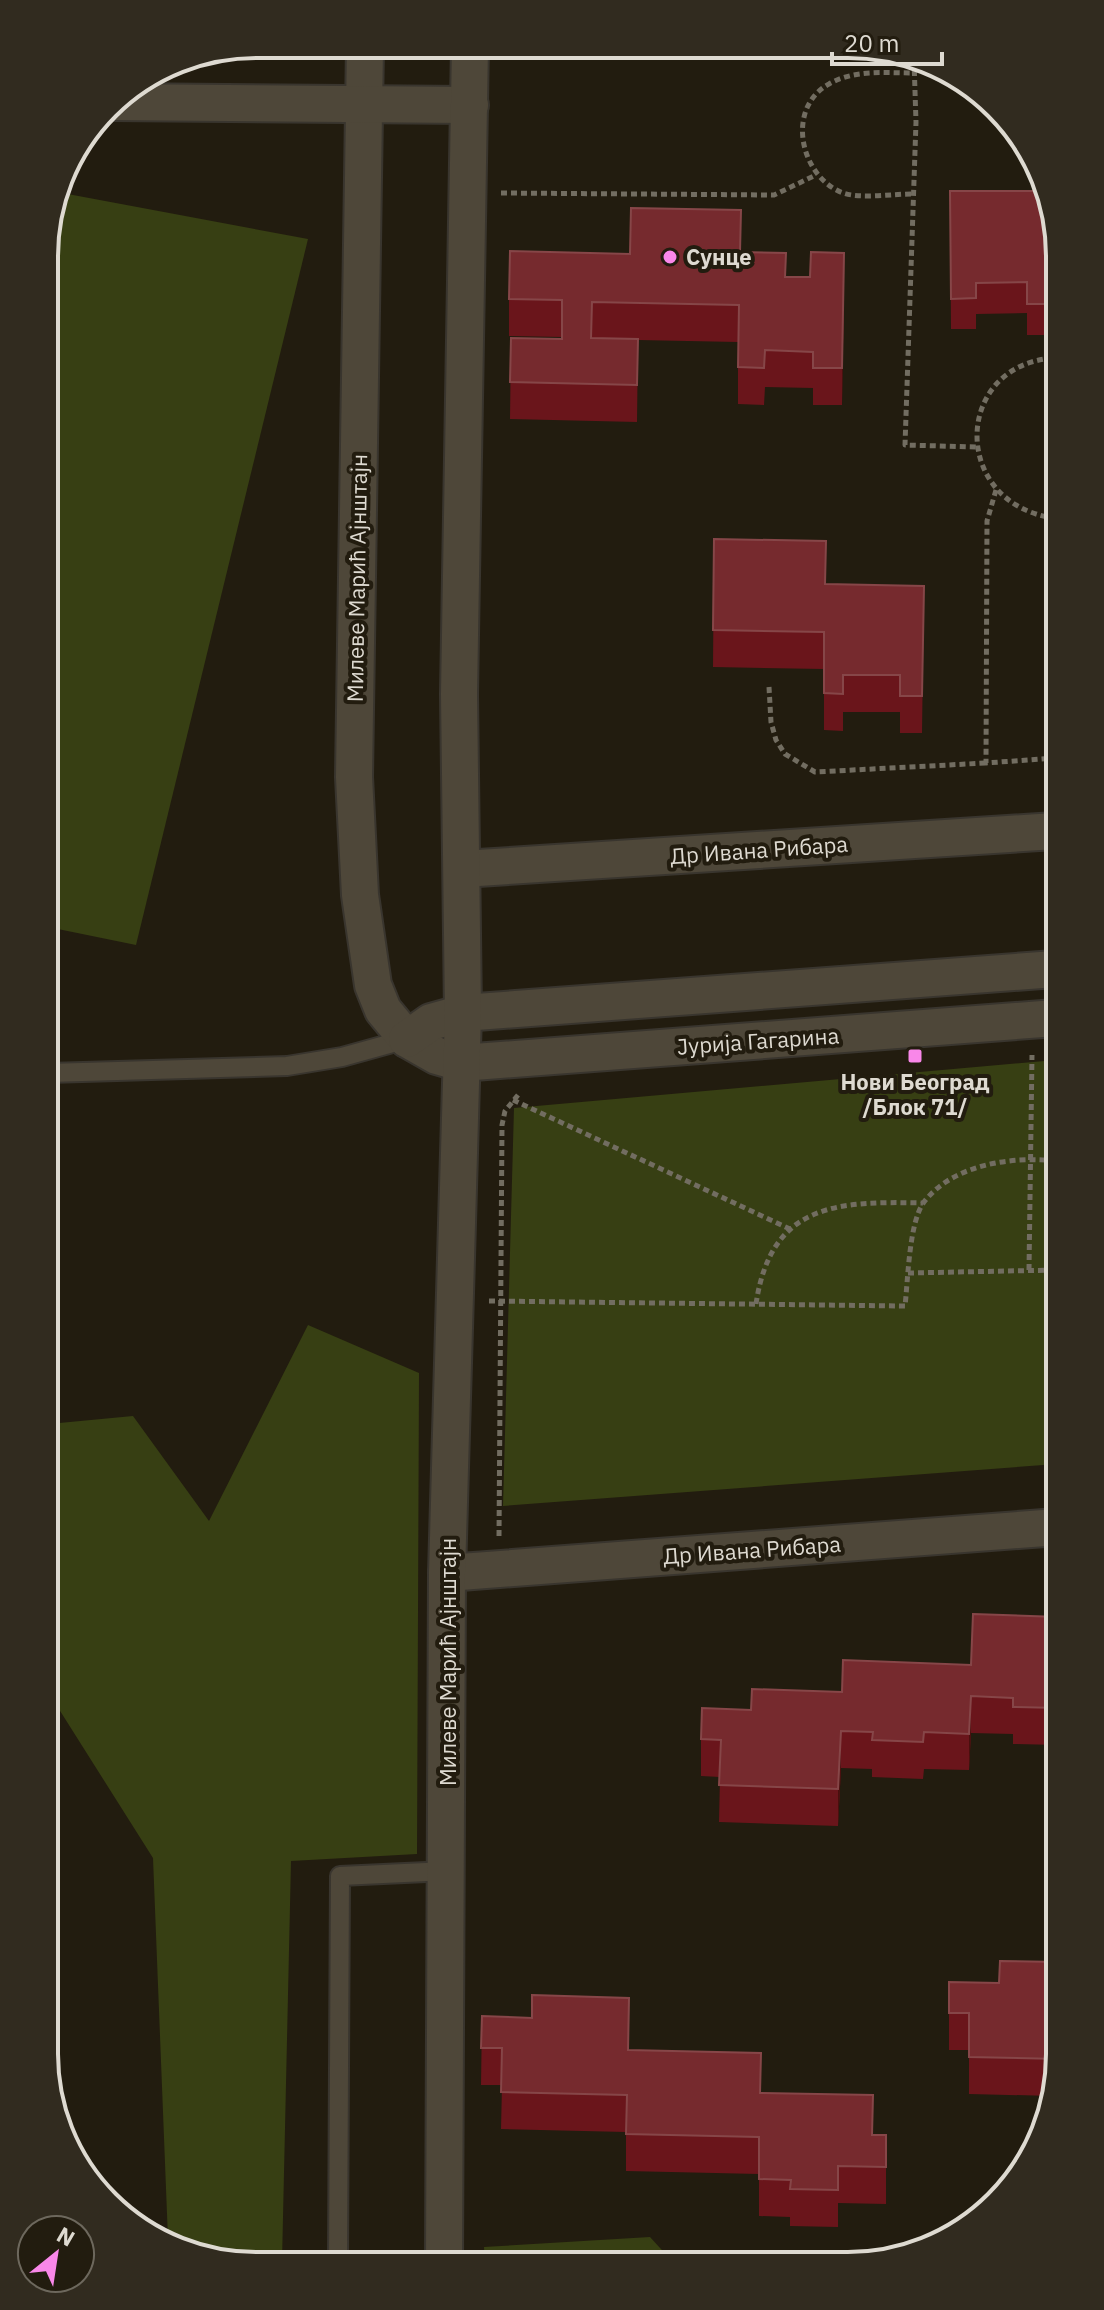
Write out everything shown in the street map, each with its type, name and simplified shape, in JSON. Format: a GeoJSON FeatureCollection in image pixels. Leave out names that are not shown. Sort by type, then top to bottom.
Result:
{"type":"FeatureCollection","features":[{"type":"Feature","properties":{"kind":"street","name":"Милеве Марић Ајнштајн"},"geometry":{"type":"LineString","coordinates":[[365,58],[354,777],[365,938],[373,985],[393,1026],[407,1039],[437,1056],[461,1063]]}},
{"type":"Feature","properties":{"kind":"street","name":"Милеве Марић Ајнштајн"},"geometry":{"type":"LineString","coordinates":[[444,2252],[447,1573],[463,1013],[459,694],[470,58]]}},
{"type":"Feature","properties":{"kind":"street"},"geometry":{"type":"LineString","coordinates":[[131,102],[470,105]]}},
{"type":"Feature","properties":{"kind":"street","name":"Др Ивана Рибара"},"geometry":{"type":"LineString","coordinates":[[462,869],[1046,832]]}},
{"type":"Feature","properties":{"kind":"street"},"geometry":{"type":"LineString","coordinates":[[407,1039],[431,1022],[463,1013],[1046,970]]}},
{"type":"Feature","properties":{"kind":"street","name":"Јурија Гагарина"},"geometry":{"type":"LineString","coordinates":[[461,1063],[1046,1034]]}},
{"type":"Feature","properties":{"kind":"street","name":"Др Ивана Рибара"},"geometry":{"type":"LineString","coordinates":[[447,1573],[1046,1528]]}},
{"type":"Feature","properties":{"kind":"lane"},"geometry":{"type":"LineString","coordinates":[[58,1073],[287,1066],[342,1057],[407,1039]]}},
{"type":"Feature","properties":{"kind":"lane"},"geometry":{"type":"LineString","coordinates":[[338,2252],[340,1876],[448,1871]]}},
{"type":"Feature","properties":{"kind":"path"},"geometry":{"type":"LineString","coordinates":[[914,69],[916,122],[911,194],[905,445],[976,447]]}},
{"type":"Feature","properties":{"kind":"path"},"geometry":{"type":"LineString","coordinates":[[911,194],[844,193],[816,175],[801,144],[806,110],[827,84],[859,73],[914,73]]}},
{"type":"Feature","properties":{"kind":"path"},"geometry":{"type":"LineString","coordinates":[[492,193],[774,195],[816,175]]}},
{"type":"Feature","properties":{"kind":"path"},"geometry":{"type":"LineString","coordinates":[[1046,360],[1019,366],[995,387],[980,415],[976,447],[986,477],[996,490],[1021,510],[1046,516]]}},
{"type":"Feature","properties":{"kind":"path"},"geometry":{"type":"LineString","coordinates":[[986,763],[987,521],[996,490]]}},
{"type":"Feature","properties":{"kind":"path"},"geometry":{"type":"LineString","coordinates":[[769,687],[776,740],[785,754],[815,772],[1046,759]]}},
{"type":"Feature","properties":{"kind":"path"},"geometry":{"type":"LineString","coordinates":[[1016,1053],[1032,1052],[1046,1038]]}},
{"type":"Feature","properties":{"kind":"path"},"geometry":{"type":"LineString","coordinates":[[1029,1270],[1032,1052]]}},
{"type":"Feature","properties":{"kind":"path"},"geometry":{"type":"LineString","coordinates":[[498,1570],[502,1125],[505,1111],[524,1091]]}},
{"type":"Feature","properties":{"kind":"path"},"geometry":{"type":"LineString","coordinates":[[513,1100],[790,1229]]}},
{"type":"Feature","properties":{"kind":"path"},"geometry":{"type":"LineString","coordinates":[[454,1302],[905,1306],[908,1273],[923,1203],[946,1181],[987,1165],[1031,1158],[1046,1160]]}},
{"type":"Feature","properties":{"kind":"path"},"geometry":{"type":"LineString","coordinates":[[756,1304],[766,1261],[778,1240],[822,1208],[864,1201],[923,1203]]}},
{"type":"Feature","properties":{"kind":"path"},"geometry":{"type":"LineString","coordinates":[[908,1273],[1046,1270]]}},
{"type":"Feature","properties":{"kind":"green space"},"geometry":{"type":"Polygon","coordinates":[[[68,194],[308,239],[136,945],[58,929],[58,243],[68,194]]]}},
{"type":"Feature","properties":{"kind":"green space"},"geometry":{"type":"Polygon","coordinates":[[[1046,1061],[1046,1465],[503,1506],[514,1108],[1046,1061]]]}},
{"type":"Feature","properties":{"kind":"green space"},"geometry":{"type":"Polygon","coordinates":[[[308,1325],[419,1373],[417,1854],[291,1861],[282,2252],[217,2248],[168,2232],[153,1858],[58,1708],[58,1423],[133,1416],[209,1521],[308,1325]]]}},
{"type":"Feature","properties":{"kind":"green space"},"geometry":{"type":"Polygon","coordinates":[[[650,2237],[664,2252],[484,2252],[484,2247],[650,2237]]]}},
{"type":"Feature","properties":{"kind":"building"},"geometry":{"type":"Polygon","coordinates":[[[950,191],[1035,191],[1044,230],[1046,304],[1027,304],[1027,282],[976,283],[976,298],[951,299],[950,191]]]}},
{"type":"Feature","properties":{"kind":"building"},"geometry":{"type":"Polygon","coordinates":[[[631,208],[741,210],[740,252],[786,253],[785,277],[810,277],[811,252],[844,253],[842,368],[813,368],[813,352],[765,350],[764,368],[738,367],[739,305],[592,302],[591,338],[638,339],[637,385],[510,382],[511,338],[562,339],[562,300],[509,299],[510,251],[630,254],[631,208]]]}},
{"type":"Feature","properties":{"kind":"building"},"geometry":{"type":"Polygon","coordinates":[[[714,539],[826,541],[825,584],[924,586],[922,696],[900,696],[900,675],[843,675],[843,694],[824,693],[824,632],[713,630],[714,539]]]}},
{"type":"Feature","properties":{"kind":"building"},"geometry":{"type":"Polygon","coordinates":[[[973,1614],[1046,1617],[1046,1708],[1013,1707],[1013,1698],[971,1696],[969,1734],[924,1732],[923,1742],[872,1740],[873,1732],[841,1731],[838,1789],[719,1785],[721,1740],[701,1739],[702,1708],[751,1710],[752,1689],[842,1692],[843,1660],[971,1665],[973,1614]]]}},
{"type":"Feature","properties":{"kind":"building"},"geometry":{"type":"Polygon","coordinates":[[[1000,1961],[1046,1962],[1046,2059],[969,2057],[969,2013],[949,2013],[949,1982],[999,1983],[1000,1961]]]}},
{"type":"Feature","properties":{"kind":"building"},"geometry":{"type":"Polygon","coordinates":[[[532,1995],[629,1998],[628,2050],[761,2053],[760,2093],[873,2095],[872,2135],[886,2135],[886,2167],[838,2166],[838,2190],[790,2189],[791,2180],[759,2179],[759,2137],[626,2134],[627,2095],[501,2092],[502,2048],[481,2048],[482,2016],[532,2018],[532,1995]]]}},
{"type":"Feature","properties":{"kind":"place","name":"Сунце"},"geometry":{"type":"Point","coordinates":[670,257]}},
{"type":"Feature","properties":{"kind":"place","name":"Нови Београд /Блок 71/"},"geometry":{"type":"Point","coordinates":[915,1056]}}]}
